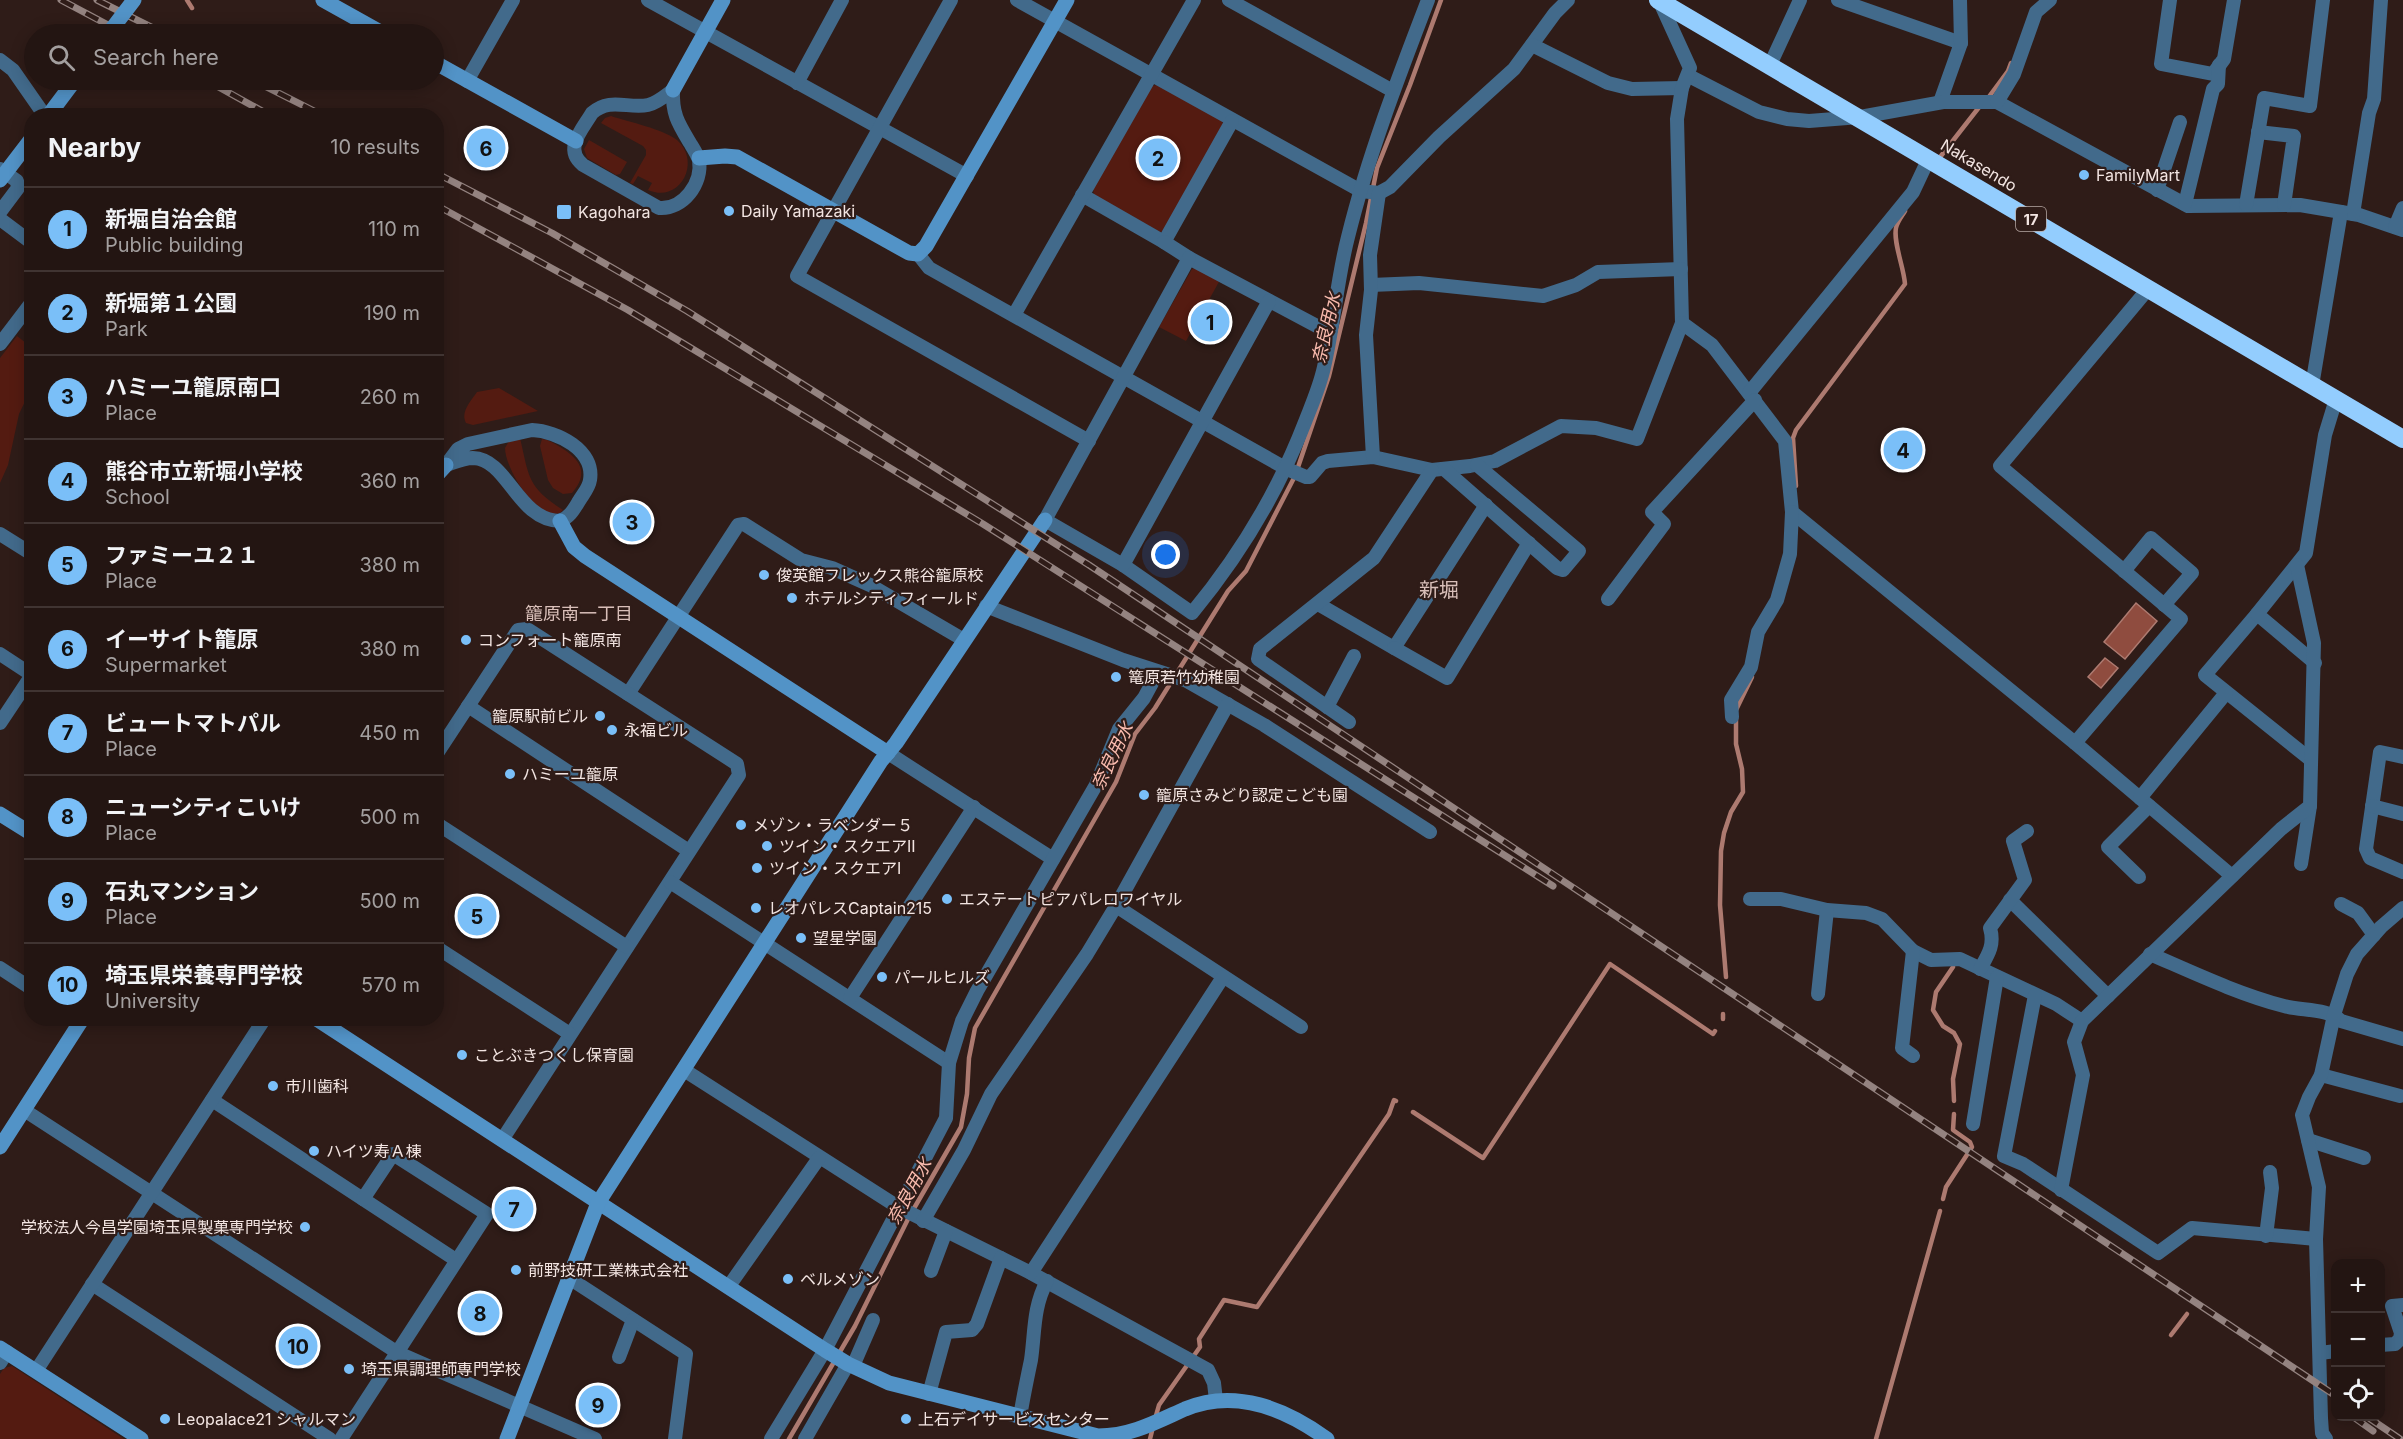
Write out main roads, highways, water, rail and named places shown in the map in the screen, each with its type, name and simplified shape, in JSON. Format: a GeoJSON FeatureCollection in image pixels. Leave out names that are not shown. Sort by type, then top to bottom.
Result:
{"type":"FeatureCollection","features":[{"type":"Feature","properties":{"kind":"highway","name":"Nakasendo"},"geometry":{"type":"LineString","coordinates":[[1658,0],[2403,439]]}},
{"type":"Feature","properties":{"kind":"waterway"},"geometry":{"type":"LineString","coordinates":[[187,0],[192,8]]}},
{"type":"Feature","properties":{"kind":"waterway","name":"奈良用水"},"geometry":{"type":"LineString","coordinates":[[789,1439],[855,1326],[909,1217],[961,1127],[975,1028],[1116,782],[1135,734],[1155,708],[1228,591],[1246,571],[1295,476],[1329,376],[1377,168],[1441,0]]}},
{"type":"Feature","properties":{"kind":"waterway"},"geometry":{"type":"LineString","coordinates":[[1988,98],[2008,71],[2011,63]]}},
{"type":"Feature","properties":{"kind":"waterway"},"geometry":{"type":"LineString","coordinates":[[1937,161],[1980,106]]}},
{"type":"Feature","properties":{"kind":"waterway"},"geometry":{"type":"LineString","coordinates":[[1796,486],[1793,438],[1796,430],[1905,284],[1895,234],[1897,224],[1905,211]]}},
{"type":"Feature","properties":{"kind":"waterway"},"geometry":{"type":"LineString","coordinates":[[1736,710],[1752,677]]}},
{"type":"Feature","properties":{"kind":"waterway"},"geometry":{"type":"LineString","coordinates":[[1726,977],[1720,905],[1721,851],[1731,812],[1743,792],[1742,769],[1736,744],[1736,718]]}},
{"type":"Feature","properties":{"kind":"waterway"},"geometry":{"type":"LineString","coordinates":[[1413,1112],[1483,1158],[1610,964],[1713,1034],[1715,1031]]}},
{"type":"Feature","properties":{"kind":"waterway"},"geometry":{"type":"LineString","coordinates":[[1953,967],[1936,992],[1933,1010],[1943,1026],[1954,1033],[1960,1044],[1953,1079],[1954,1101]]}},
{"type":"Feature","properties":{"kind":"waterway"},"geometry":{"type":"LineString","coordinates":[[1723,1014],[1723,1019]]}},
{"type":"Feature","properties":{"kind":"waterway"},"geometry":{"type":"LineString","coordinates":[[1155,1419],[1159,1405],[1200,1347],[1199,1339],[1224,1300],[1257,1307],[1389,1114],[1394,1100],[1396,1101]]}},
{"type":"Feature","properties":{"kind":"waterway"},"geometry":{"type":"LineString","coordinates":[[1943,1199],[1946,1187],[1972,1147],[1970,1142],[1953,1130],[1954,1114]]}},
{"type":"Feature","properties":{"kind":"waterway"},"geometry":{"type":"LineString","coordinates":[[1876,1439],[1940,1211]]}},
{"type":"Feature","properties":{"kind":"waterway"},"geometry":{"type":"LineString","coordinates":[[2171,1335],[2187,1314]]}},
{"type":"Feature","properties":{"kind":"waterway"},"geometry":{"type":"LineString","coordinates":[[1150,1439],[1153,1427]]}},
{"type":"Feature","properties":{"kind":"railway"},"geometry":{"type":"LineString","coordinates":[[61,0],[106,24]]}},
{"type":"Feature","properties":{"kind":"railway"},"geometry":{"type":"LineString","coordinates":[[97,0],[145,24]]}},
{"type":"Feature","properties":{"kind":"railway"},"geometry":{"type":"LineString","coordinates":[[224,90],[257,108]]}},
{"type":"Feature","properties":{"kind":"railway"},"geometry":{"type":"LineString","coordinates":[[273,90],[308,108]]}},
{"type":"Feature","properties":{"kind":"railway"},"geometry":{"type":"LineString","coordinates":[[444,177],[552,233],[687,311],[1089,565],[2331,1393]]}},
{"type":"Feature","properties":{"kind":"railway"},"geometry":{"type":"LineString","coordinates":[[444,209],[628,310],[983,524],[1553,886]]}},
{"type":"Feature","properties":{"kind":"railway"},"geometry":{"type":"LineString","coordinates":[[2359,1421],[2373,1431]]}},
{"type":"Feature","properties":{"kind":"railway"},"geometry":{"type":"LineString","coordinates":[[2373,1421],[2400,1439]]}},
{"type":"Feature","properties":{"kind":"place","name":"イーサイト籠原"},"geometry":{"type":"Point","coordinates":[486,148]}},
{"type":"Feature","properties":{"kind":"place","name":"新堀第１公園"},"geometry":{"type":"Point","coordinates":[1158,158]}},
{"type":"Feature","properties":{"kind":"place","name":"FamilyMart"},"geometry":{"type":"Point","coordinates":[2084,175]}},
{"type":"Feature","properties":{"kind":"place","name":"Daily Yamazaki"},"geometry":{"type":"Point","coordinates":[729,211]}},
{"type":"Feature","properties":{"kind":"place","name":"Kagohara"},"geometry":{"type":"Point","coordinates":[564,212]}},
{"type":"Feature","properties":{"kind":"place","name":"新堀自治会館"},"geometry":{"type":"Point","coordinates":[1210,322]}},
{"type":"Feature","properties":{"kind":"place","name":"熊谷市立新堀小学校"},"geometry":{"type":"Point","coordinates":[1903,450]}},
{"type":"Feature","properties":{"kind":"place","name":"ハミーユ籠原南口"},"geometry":{"type":"Point","coordinates":[632,522]}},
{"type":"Feature","properties":{"kind":"place","name":"俊英館フレックス熊谷籠原校"},"geometry":{"type":"Point","coordinates":[764,575]}},
{"type":"Feature","properties":{"kind":"place","name":"ホテルシティフィールド"},"geometry":{"type":"Point","coordinates":[792,598]}},
{"type":"Feature","properties":{"kind":"place","name":"コンフォート籠原南"},"geometry":{"type":"Point","coordinates":[466,640]}},
{"type":"Feature","properties":{"kind":"place","name":"篭原若竹幼稚園"},"geometry":{"type":"Point","coordinates":[1116,677]}},
{"type":"Feature","properties":{"kind":"place","name":"籠原駅前ビル"},"geometry":{"type":"Point","coordinates":[600,716]}},
{"type":"Feature","properties":{"kind":"place","name":"永福ビル"},"geometry":{"type":"Point","coordinates":[612,730]}},
{"type":"Feature","properties":{"kind":"place","name":"ハミーユ籠原"},"geometry":{"type":"Point","coordinates":[510,774]}},
{"type":"Feature","properties":{"kind":"place","name":"籠原さみどり認定こども園"},"geometry":{"type":"Point","coordinates":[1144,795]}},
{"type":"Feature","properties":{"kind":"place","name":"メゾン・ラベンダー５"},"geometry":{"type":"Point","coordinates":[741,825]}},
{"type":"Feature","properties":{"kind":"place","name":"ツイン・スクエアII"},"geometry":{"type":"Point","coordinates":[767,846]}},
{"type":"Feature","properties":{"kind":"place","name":"ツイン・スクエアI"},"geometry":{"type":"Point","coordinates":[757,868]}},
{"type":"Feature","properties":{"kind":"place","name":"エステートピアパレロワイヤル"},"geometry":{"type":"Point","coordinates":[947,899]}},
{"type":"Feature","properties":{"kind":"place","name":"レオパレスCaptain215"},"geometry":{"type":"Point","coordinates":[756,908]}},
{"type":"Feature","properties":{"kind":"place","name":"ファミーユ２１"},"geometry":{"type":"Point","coordinates":[477,916]}},
{"type":"Feature","properties":{"kind":"place","name":"望星学園"},"geometry":{"type":"Point","coordinates":[801,938]}},
{"type":"Feature","properties":{"kind":"place","name":"パールヒルズ"},"geometry":{"type":"Point","coordinates":[882,977]}},
{"type":"Feature","properties":{"kind":"place","name":"ことぶきつくし保育園"},"geometry":{"type":"Point","coordinates":[462,1055]}},
{"type":"Feature","properties":{"kind":"place","name":"市川歯科"},"geometry":{"type":"Point","coordinates":[273,1086]}},
{"type":"Feature","properties":{"kind":"place","name":"ハイツ寿Ａ棟"},"geometry":{"type":"Point","coordinates":[314,1151]}},
{"type":"Feature","properties":{"kind":"place","name":"ビュートマトパル"},"geometry":{"type":"Point","coordinates":[514,1209]}},
{"type":"Feature","properties":{"kind":"place","name":"学校法人今昌学園埼玉県製菓専門学校"},"geometry":{"type":"Point","coordinates":[305,1227]}},
{"type":"Feature","properties":{"kind":"place","name":"前野技研工業株式会社"},"geometry":{"type":"Point","coordinates":[516,1270]}},
{"type":"Feature","properties":{"kind":"place","name":"ベルメゾン"},"geometry":{"type":"Point","coordinates":[788,1279]}},
{"type":"Feature","properties":{"kind":"place","name":"ニューシティこいけ"},"geometry":{"type":"Point","coordinates":[480,1313]}},
{"type":"Feature","properties":{"kind":"place","name":"埼玉県栄養専門学校"},"geometry":{"type":"Point","coordinates":[298,1346]}},
{"type":"Feature","properties":{"kind":"place","name":"埼玉県調理師専門学校"},"geometry":{"type":"Point","coordinates":[349,1369]}},
{"type":"Feature","properties":{"kind":"place","name":"石丸マンション"},"geometry":{"type":"Point","coordinates":[598,1405]}},
{"type":"Feature","properties":{"kind":"place","name":"Leopalace21 シャルマン"},"geometry":{"type":"Point","coordinates":[165,1419]}},
{"type":"Feature","properties":{"kind":"place","name":"上石デイサービスセンター"},"geometry":{"type":"Point","coordinates":[906,1419]}},
{"type":"Feature","properties":{"kind":"district","name":"新堀"},"geometry":{"type":"Point","coordinates":[1439,590]}},
{"type":"Feature","properties":{"kind":"district","name":"籠原南一丁目"},"geometry":{"type":"Point","coordinates":[579,613]}}]}
